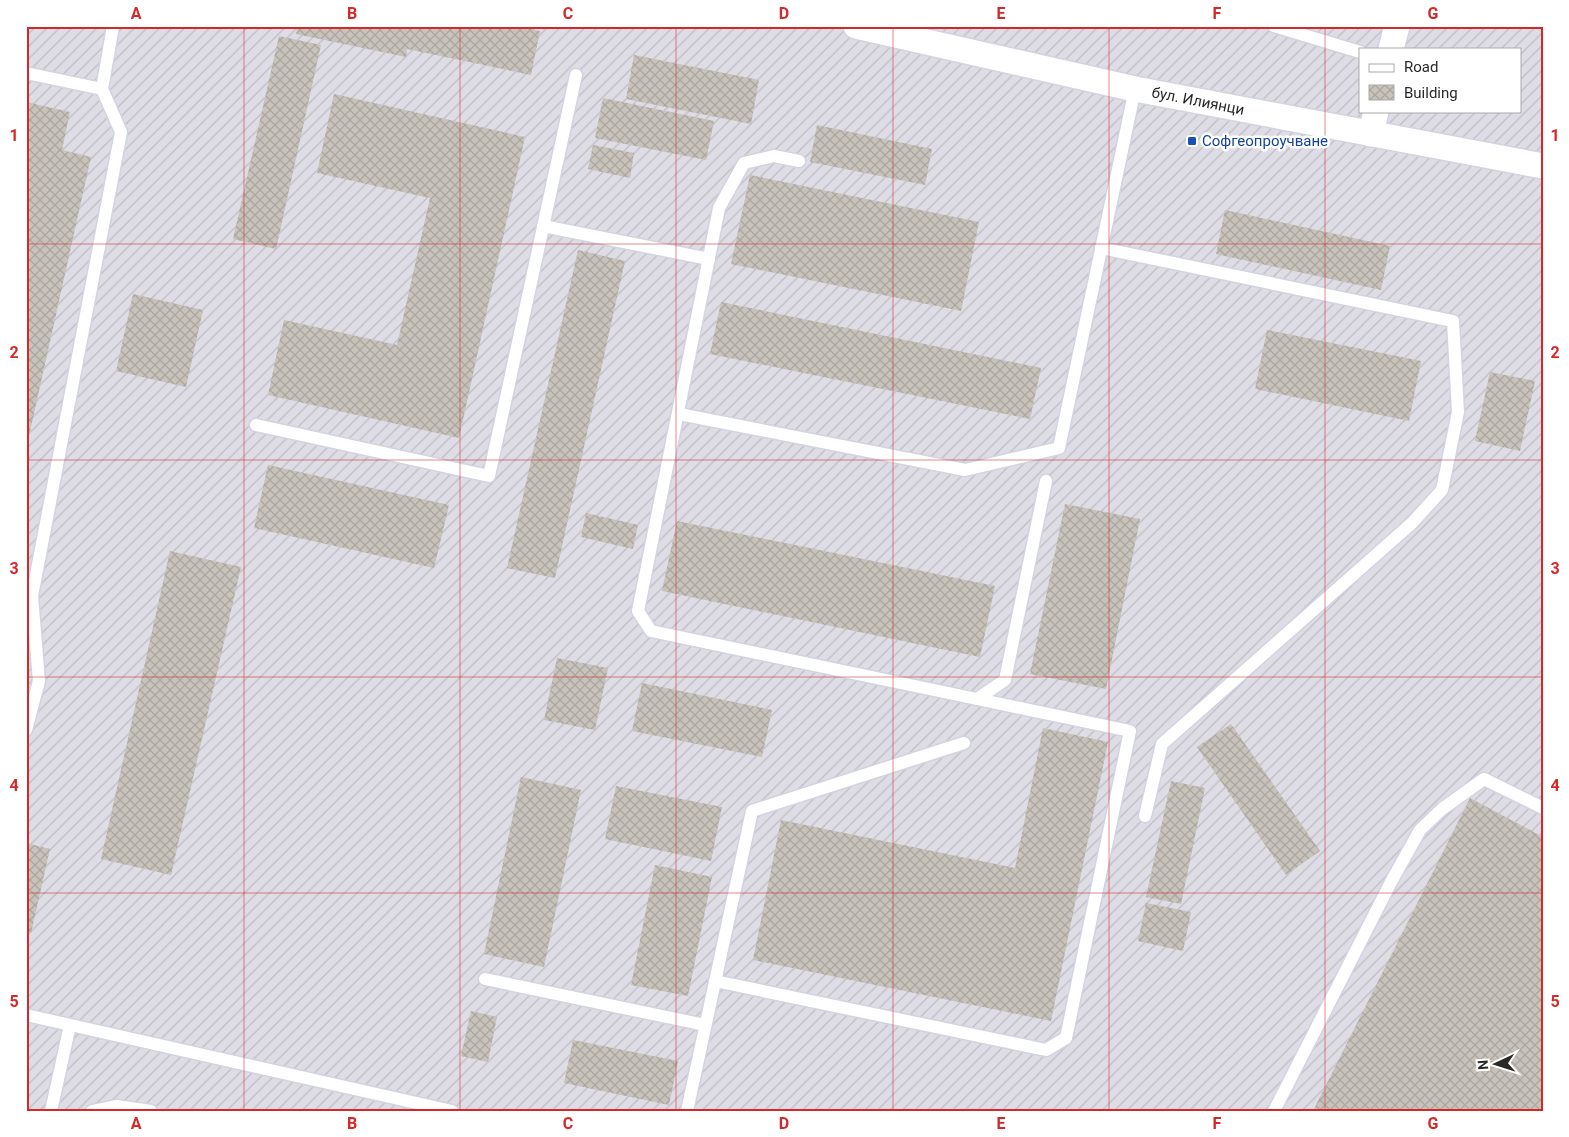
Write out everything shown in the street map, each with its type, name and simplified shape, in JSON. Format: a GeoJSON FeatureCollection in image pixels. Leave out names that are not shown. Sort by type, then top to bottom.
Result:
{"type":"FeatureCollection","features":[{"type":"Feature","properties":{"kind":"street","name":"бул. Илиянци"},"geometry":{"type":"LineString","coordinates":[[856,26],[1135,89],[1373,123],[1543,166]]}},
{"type":"Feature","properties":{"kind":"street"},"geometry":{"type":"LineString","coordinates":[[1391,48],[1397,26]]}},
{"type":"Feature","properties":{"kind":"lane"},"geometry":{"type":"LineString","coordinates":[[26,730],[39,681],[29,595],[121,132],[102,89],[113,26]]}},
{"type":"Feature","properties":{"kind":"lane"},"geometry":{"type":"LineString","coordinates":[[1274,26],[1359,52]]}},
{"type":"Feature","properties":{"kind":"lane"},"geometry":{"type":"LineString","coordinates":[[26,73],[102,89]]}},
{"type":"Feature","properties":{"kind":"lane"},"geometry":{"type":"LineString","coordinates":[[256,425],[488,476],[576,75]]}},
{"type":"Feature","properties":{"kind":"lane"},"geometry":{"type":"LineString","coordinates":[[679,414],[965,470],[1059,448],[1135,89]]}},
{"type":"Feature","properties":{"kind":"lane"},"geometry":{"type":"LineString","coordinates":[[715,981],[1046,1050],[1066,1038],[1130,731],[651,631],[638,612],[719,208],[744,163],[774,156],[799,161]]}},
{"type":"Feature","properties":{"kind":"lane"},"geometry":{"type":"LineString","coordinates":[[543,226],[709,259]]}},
{"type":"Feature","properties":{"kind":"lane"},"geometry":{"type":"LineString","coordinates":[[1101,248],[1453,321],[1458,412],[1442,490],[1412,523],[1162,744],[1145,816]]}},
{"type":"Feature","properties":{"kind":"lane"},"geometry":{"type":"LineString","coordinates":[[977,699],[1005,680],[1046,481]]}},
{"type":"Feature","properties":{"kind":"lane"},"geometry":{"type":"LineString","coordinates":[[687,1111],[752,811],[964,743]]}},
{"type":"Feature","properties":{"kind":"lane"},"geometry":{"type":"LineString","coordinates":[[1274,1111],[1391,882],[1420,830],[1442,809],[1484,779],[1543,808]]}},
{"type":"Feature","properties":{"kind":"lane"},"geometry":{"type":"LineString","coordinates":[[485,979],[706,1025]]}},
{"type":"Feature","properties":{"kind":"lane"},"geometry":{"type":"LineString","coordinates":[[26,1015],[452,1111]]}},
{"type":"Feature","properties":{"kind":"lane"},"geometry":{"type":"LineString","coordinates":[[51,1111],[70,1024]]}},
{"type":"Feature","properties":{"kind":"lane"},"geometry":{"type":"LineString","coordinates":[[92,1111],[116,1106],[151,1111]]}},
{"type":"Feature","properties":{"kind":"shaded area"},"geometry":{"type":"Polygon","coordinates":[[[26,26],[1543,26],[1543,1111],[26,1111],[26,26]]]}},
{"type":"Feature","properties":{"kind":"building"},"geometry":{"type":"Polygon","coordinates":[[[298,26],[518,26],[540,31],[531,75],[407,49],[406,57],[296,34],[298,26]]]}},
{"type":"Feature","properties":{"kind":"building"},"geometry":{"type":"Polygon","coordinates":[[[279,36],[321,45],[276,249],[233,239],[279,36]]]}},
{"type":"Feature","properties":{"kind":"building"},"geometry":{"type":"Polygon","coordinates":[[[634,55],[759,80],[751,124],[626,99],[634,55]]]}},
{"type":"Feature","properties":{"kind":"building"},"geometry":{"type":"Polygon","coordinates":[[[334,94],[525,137],[459,438],[268,395],[284,320],[397,345],[430,198],[317,173],[334,94]]]}},
{"type":"Feature","properties":{"kind":"building"},"geometry":{"type":"Polygon","coordinates":[[[603,98],[714,121],[706,160],[595,138],[603,98]]]}},
{"type":"Feature","properties":{"kind":"building"},"geometry":{"type":"Polygon","coordinates":[[[26,102],[70,112],[62,150],[91,157],[27,445],[26,102]]]}},
{"type":"Feature","properties":{"kind":"building"},"geometry":{"type":"Polygon","coordinates":[[[817,125],[932,149],[925,185],[810,162],[817,125]]]}},
{"type":"Feature","properties":{"kind":"building"},"geometry":{"type":"Polygon","coordinates":[[[593,145],[634,153],[630,178],[588,169],[593,145]]]}},
{"type":"Feature","properties":{"kind":"building"},"geometry":{"type":"Polygon","coordinates":[[[750,175],[979,222],[961,311],[731,264],[750,175]]]}},
{"type":"Feature","properties":{"kind":"building"},"geometry":{"type":"Polygon","coordinates":[[[1225,210],[1390,246],[1381,290],[1216,254],[1225,210]]]}},
{"type":"Feature","properties":{"kind":"building"},"geometry":{"type":"Polygon","coordinates":[[[578,250],[625,261],[555,578],[507,568],[578,250]]]}},
{"type":"Feature","properties":{"kind":"building"},"geometry":{"type":"Polygon","coordinates":[[[133,294],[203,310],[186,387],[116,371],[133,294]]]}},
{"type":"Feature","properties":{"kind":"building"},"geometry":{"type":"Polygon","coordinates":[[[721,302],[1041,368],[1030,419],[710,354],[721,302]]]}},
{"type":"Feature","properties":{"kind":"building"},"geometry":{"type":"Polygon","coordinates":[[[1267,330],[1421,361],[1409,421],[1255,389],[1267,330]]]}},
{"type":"Feature","properties":{"kind":"building"},"geometry":{"type":"Polygon","coordinates":[[[1490,372],[1535,381],[1520,451],[1475,441],[1490,372]]]}},
{"type":"Feature","properties":{"kind":"building"},"geometry":{"type":"Polygon","coordinates":[[[268,465],[449,505],[434,568],[254,528],[268,465]]]}},
{"type":"Feature","properties":{"kind":"building"},"geometry":{"type":"Polygon","coordinates":[[[1065,504],[1140,519],[1106,689],[1030,674],[1065,504]]]}},
{"type":"Feature","properties":{"kind":"building"},"geometry":{"type":"Polygon","coordinates":[[[586,513],[638,525],[633,549],[581,537],[586,513]]]}},
{"type":"Feature","properties":{"kind":"building"},"geometry":{"type":"Polygon","coordinates":[[[677,521],[995,586],[980,657],[662,591],[677,521]]]}},
{"type":"Feature","properties":{"kind":"building"},"geometry":{"type":"Polygon","coordinates":[[[170,551],[241,567],[171,875],[101,859],[170,551]]]}},
{"type":"Feature","properties":{"kind":"building"},"geometry":{"type":"Polygon","coordinates":[[[557,658],[608,668],[595,730],[544,720],[557,658]]]}},
{"type":"Feature","properties":{"kind":"building"},"geometry":{"type":"Polygon","coordinates":[[[642,683],[772,710],[762,757],[632,731],[642,683]]]}},
{"type":"Feature","properties":{"kind":"building"},"geometry":{"type":"Polygon","coordinates":[[[1231,724],[1320,851],[1286,875],[1197,747],[1231,724]]]}},
{"type":"Feature","properties":{"kind":"building"},"geometry":{"type":"Polygon","coordinates":[[[1043,728],[1108,742],[1051,1021],[753,960],[781,820],[1015,868],[1043,728]]]}},
{"type":"Feature","properties":{"kind":"building"},"geometry":{"type":"Polygon","coordinates":[[[521,777],[581,790],[544,967],[484,954],[521,777]]]}},
{"type":"Feature","properties":{"kind":"building"},"geometry":{"type":"Polygon","coordinates":[[[1171,781],[1205,788],[1181,904],[1146,897],[1171,781]]]}},
{"type":"Feature","properties":{"kind":"building"},"geometry":{"type":"Polygon","coordinates":[[[616,786],[722,807],[711,861],[605,839],[616,786]]]}},
{"type":"Feature","properties":{"kind":"building"},"geometry":{"type":"Polygon","coordinates":[[[1470,798],[1543,837],[1543,1111],[1313,1111],[1470,798]]]}},
{"type":"Feature","properties":{"kind":"building"},"geometry":{"type":"Polygon","coordinates":[[[26,843],[50,849],[31,933],[26,932],[26,843]]]}},
{"type":"Feature","properties":{"kind":"building"},"geometry":{"type":"Polygon","coordinates":[[[655,865],[712,877],[688,996],[631,985],[655,865]]]}},
{"type":"Feature","properties":{"kind":"building"},"geometry":{"type":"Polygon","coordinates":[[[1146,903],[1191,912],[1183,951],[1138,941],[1146,903]]]}},
{"type":"Feature","properties":{"kind":"building"},"geometry":{"type":"Polygon","coordinates":[[[471,1011],[497,1017],[488,1062],[461,1056],[471,1011]]]}},
{"type":"Feature","properties":{"kind":"building"},"geometry":{"type":"Polygon","coordinates":[[[573,1040],[678,1061],[669,1105],[564,1083],[573,1040]]]}},
{"type":"Feature","properties":{"kind":"place","name":"Софгеопроучване"},"geometry":{"type":"Point","coordinates":[1192,141]}}]}
